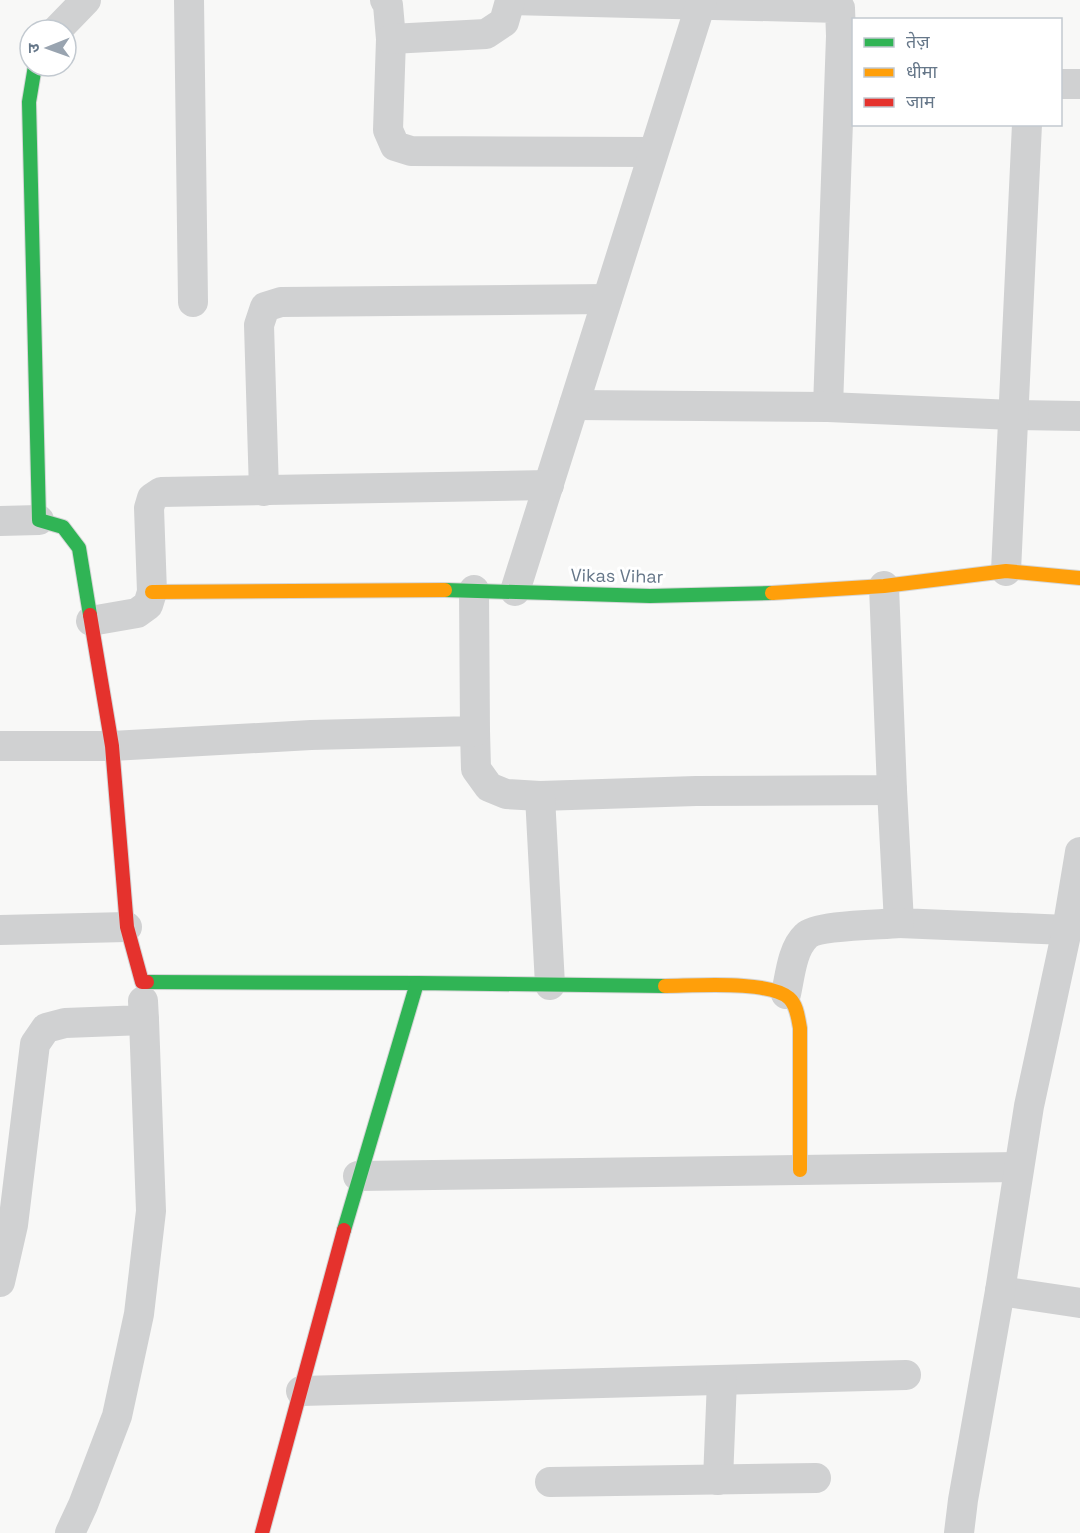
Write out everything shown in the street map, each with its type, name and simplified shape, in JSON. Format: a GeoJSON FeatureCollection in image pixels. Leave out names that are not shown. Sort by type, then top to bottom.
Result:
{"type":"FeatureCollection","features":[{"type":"Feature","properties":{"kind":"street"},"geometry":{"type":"LineString","coordinates":[[69,18],[86,0]]}},
{"type":"Feature","properties":{"kind":"street"},"geometry":{"type":"LineString","coordinates":[[189,0],[193,302]]}},
{"type":"Feature","properties":{"kind":"street"},"geometry":{"type":"LineString","coordinates":[[385,0],[388,5],[391,39],[388,130],[395,146],[411,151],[653,152]]}},
{"type":"Feature","properties":{"kind":"street"},"geometry":{"type":"LineString","coordinates":[[391,39],[486,34],[504,22],[510,0],[701,3],[844,20],[828,407]]}},
{"type":"Feature","properties":{"kind":"street"},"geometry":{"type":"LineString","coordinates":[[515,591],[701,3]]}},
{"type":"Feature","properties":{"kind":"street"},"geometry":{"type":"LineString","coordinates":[[33,78],[29,102],[39,520]]}},
{"type":"Feature","properties":{"kind":"street"},"geometry":{"type":"LineString","coordinates":[[1062,84],[1080,84]]}},
{"type":"Feature","properties":{"kind":"street"},"geometry":{"type":"LineString","coordinates":[[1006,571],[1027,126]]}},
{"type":"Feature","properties":{"kind":"street"},"geometry":{"type":"LineString","coordinates":[[264,491],[259,325],[265,307],[281,302],[607,299]]}},
{"type":"Feature","properties":{"kind":"street"},"geometry":{"type":"LineString","coordinates":[[574,405],[828,407],[1080,416]]}},
{"type":"Feature","properties":{"kind":"street"},"geometry":{"type":"LineString","coordinates":[[91,621],[137,613],[148,605],[152,592],[149,508],[152,498],[161,492],[549,485]]}},
{"type":"Feature","properties":{"kind":"street"},"geometry":{"type":"LineString","coordinates":[[0,521],[39,520],[63,527],[79,548],[112,746],[128,927],[142,982],[151,1211],[139,1314],[117,1416],[70,1533]]}},
{"type":"Feature","properties":{"kind":"street","name":"Vikas Vihar"},"geometry":{"type":"LineString","coordinates":[[152,592],[474,590],[650,596],[775,593],[884,586],[1006,571],[1080,578]]}},
{"type":"Feature","properties":{"kind":"street"},"geometry":{"type":"LineString","coordinates":[[884,586],[899,923]]}},
{"type":"Feature","properties":{"kind":"street"},"geometry":{"type":"LineString","coordinates":[[474,590],[476,769],[489,787],[506,794],[540,796],[696,791],[892,790]]}},
{"type":"Feature","properties":{"kind":"street"},"geometry":{"type":"LineString","coordinates":[[0,746],[112,746],[311,735],[475,731]]}},
{"type":"Feature","properties":{"kind":"street"},"geometry":{"type":"LineString","coordinates":[[540,796],[550,985]]}},
{"type":"Feature","properties":{"kind":"street"},"geometry":{"type":"LineString","coordinates":[[959,1533],[1029,1106],[1067,930],[1080,852]]}},
{"type":"Feature","properties":{"kind":"street"},"geometry":{"type":"LineString","coordinates":[[786,994],[796,950],[806,935],[822,929],[899,923],[1067,930]]}},
{"type":"Feature","properties":{"kind":"street"},"geometry":{"type":"LineString","coordinates":[[0,930],[128,927]]}},
{"type":"Feature","properties":{"kind":"street"},"geometry":{"type":"LineString","coordinates":[[142,982],[764,987],[786,994],[796,1007],[800,1028],[800,1170]]}},
{"type":"Feature","properties":{"kind":"street"},"geometry":{"type":"LineString","coordinates":[[262,1533],[358,1176],[417,983]]}},
{"type":"Feature","properties":{"kind":"street"},"geometry":{"type":"LineString","coordinates":[[0,1282],[13,1225],[10,1162],[35,1044],[46,1028],[65,1023],[144,1020]]}},
{"type":"Feature","properties":{"kind":"street"},"geometry":{"type":"LineString","coordinates":[[358,1176],[1019,1167]]}},
{"type":"Feature","properties":{"kind":"street"},"geometry":{"type":"LineString","coordinates":[[1000,1291],[1080,1304]]}},
{"type":"Feature","properties":{"kind":"street"},"geometry":{"type":"LineString","coordinates":[[301,1391],[906,1375]]}},
{"type":"Feature","properties":{"kind":"street"},"geometry":{"type":"LineString","coordinates":[[718,1480],[722,1380]]}},
{"type":"Feature","properties":{"kind":"street"},"geometry":{"type":"LineString","coordinates":[[550,1482],[816,1478]]}},
{"type":"Feature","properties":{"kind":"traffic: fast"},"geometry":{"type":"LineString","coordinates":[[33,78],[29,102],[39,520],[63,527],[79,548],[90,615]]}},
{"type":"Feature","properties":{"kind":"traffic: fast"},"geometry":{"type":"LineString","coordinates":[[445,590],[650,596],[772,593]]}},
{"type":"Feature","properties":{"kind":"traffic: fast"},"geometry":{"type":"LineString","coordinates":[[147,982],[417,983]]}},
{"type":"Feature","properties":{"kind":"traffic: fast"},"geometry":{"type":"LineString","coordinates":[[344,1230],[417,983],[665,986]]}},
{"type":"Feature","properties":{"kind":"traffic: slow"},"geometry":{"type":"LineString","coordinates":[[772,593],[884,586],[1006,571],[1080,578]]}},
{"type":"Feature","properties":{"kind":"traffic: slow"},"geometry":{"type":"LineString","coordinates":[[152,592],[445,590]]}},
{"type":"Feature","properties":{"kind":"traffic: slow"},"geometry":{"type":"LineString","coordinates":[[665,986],[749,986],[779,992],[792,1001],[800,1028],[800,1170]]}},
{"type":"Feature","properties":{"kind":"traffic: jam"},"geometry":{"type":"LineString","coordinates":[[90,615],[112,746],[127,927],[142,982],[147,982]]}},
{"type":"Feature","properties":{"kind":"traffic: jam"},"geometry":{"type":"LineString","coordinates":[[262,1533],[344,1230]]}}]}
